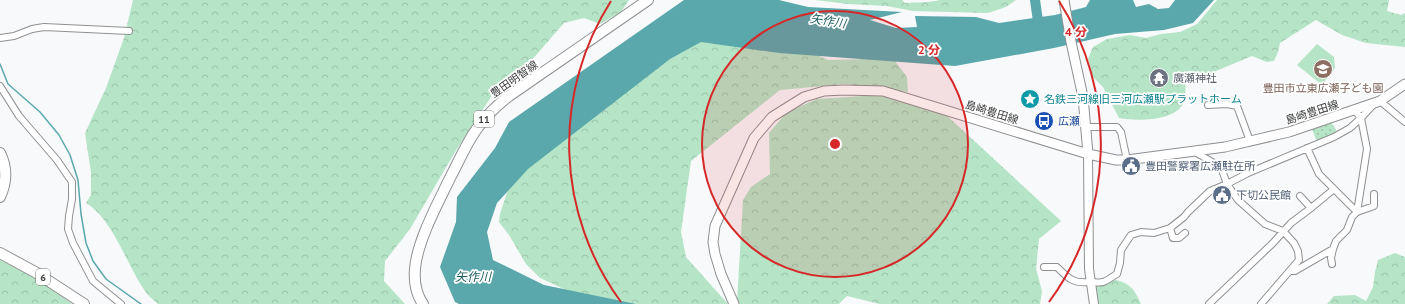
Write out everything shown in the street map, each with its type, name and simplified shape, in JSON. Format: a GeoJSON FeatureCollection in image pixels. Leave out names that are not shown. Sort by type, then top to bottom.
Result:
{"type":"FeatureCollection","features":[{"type":"Feature","properties":{"kind":"main road","name":"豊田明智線"},"geometry":{"type":"LineString","coordinates":[[423,304],[420,300],[415,284],[415,269],[419,252],[427,228],[444,190],[466,146],[476,130],[490,112],[509,96],[648,0]]}},
{"type":"Feature","properties":{"kind":"main road"},"geometry":{"type":"LineString","coordinates":[[1064,0],[1083,96],[1088,154]]}},
{"type":"Feature","properties":{"kind":"main road","name":"島崎豊田線"},"geometry":{"type":"LineString","coordinates":[[734,304],[721,274],[715,254],[713,242],[715,226],[754,138],[772,117],[804,98],[824,91],[883,91],[1088,154],[1116,160],[1127,160],[1225,147],[1358,114],[1405,84]]}},
{"type":"Feature","properties":{"kind":"main road"},"geometry":{"type":"LineString","coordinates":[[0,152],[5,170],[5,184],[0,196]]}},
{"type":"Feature","properties":{"kind":"main road","name":"6"},"geometry":{"type":"LineString","coordinates":[[0,253],[35,272],[84,304]]}},
{"type":"Feature","properties":{"kind":"street"},"geometry":{"type":"LineString","coordinates":[[0,38],[14,36],[44,27],[129,31]]}},
{"type":"Feature","properties":{"kind":"street"},"geometry":{"type":"LineString","coordinates":[[0,86],[19,116],[57,160],[72,182],[72,199],[68,229],[73,243],[94,281],[121,304]]}},
{"type":"Feature","properties":{"kind":"street"},"geometry":{"type":"LineString","coordinates":[[1378,102],[1405,122]]}},
{"type":"Feature","properties":{"kind":"street"},"geometry":{"type":"LineString","coordinates":[[1208,105],[1227,104],[1237,106],[1250,141]]}},
{"type":"Feature","properties":{"kind":"street"},"geometry":{"type":"LineString","coordinates":[[1044,267],[1057,267],[1069,278],[1082,284],[1090,282],[1103,282],[1117,274],[1120,264],[1121,250],[1131,235],[1141,232],[1154,233],[1170,228],[1184,217],[1210,191],[1227,184],[1248,172],[1334,138],[1350,128],[1358,114]]}},
{"type":"Feature","properties":{"kind":"street"},"geometry":{"type":"LineString","coordinates":[[1357,212],[1367,149],[1358,114]]}},
{"type":"Feature","properties":{"kind":"street"},"geometry":{"type":"LineString","coordinates":[[1086,127],[1116,127],[1121,132],[1127,160]]}},
{"type":"Feature","properties":{"kind":"street"},"geometry":{"type":"LineString","coordinates":[[1307,148],[1314,165],[1320,174],[1357,212]]}},
{"type":"Feature","properties":{"kind":"street"},"geometry":{"type":"LineString","coordinates":[[1193,151],[1219,166],[1227,184],[1238,200],[1265,224],[1283,231],[1294,243],[1298,251],[1299,260],[1261,304]]}},
{"type":"Feature","properties":{"kind":"street"},"geometry":{"type":"LineString","coordinates":[[1088,154],[1089,269],[1094,304]]}},
{"type":"Feature","properties":{"kind":"street"},"geometry":{"type":"LineString","coordinates":[[1209,304],[1273,243],[1291,223],[1334,189]]}},
{"type":"Feature","properties":{"kind":"street"},"geometry":{"type":"LineString","coordinates":[[1332,264],[1331,258],[1336,241],[1347,230],[1352,217],[1357,212],[1374,206],[1374,194]]}},
{"type":"Feature","properties":{"kind":"street"},"geometry":{"type":"LineString","coordinates":[[1300,196],[1311,208]]}},
{"type":"Feature","properties":{"kind":"street"},"geometry":{"type":"LineString","coordinates":[[1170,228],[1173,238],[1179,238],[1185,233]]}},
{"type":"Feature","properties":{"kind":"street"},"geometry":{"type":"LineString","coordinates":[[1290,271],[1295,271],[1333,249]]}},
{"type":"Feature","properties":{"kind":"green space"},"geometry":{"type":"Polygon","coordinates":[[[133,0],[629,0],[621,12],[600,24],[584,18],[564,23],[518,76],[493,94],[455,152],[410,229],[385,261],[384,281],[405,304],[158,304],[149,296],[138,281],[112,231],[96,210],[86,203],[91,195],[91,172],[85,133],[106,88],[124,38],[133,0]]]}},
{"type":"Feature","properties":{"kind":"green space"},"geometry":{"type":"Polygon","coordinates":[[[815,0],[902,0],[905,3],[940,0],[1016,0],[1006,7],[988,13],[913,11],[887,6],[848,4],[815,0]]]}},
{"type":"Feature","properties":{"kind":"green space"},"geometry":{"type":"Polygon","coordinates":[[[1217,0],[1389,0],[1387,11],[1401,15],[1405,13],[1405,47],[1366,43],[1342,35],[1316,20],[1280,43],[1274,61],[1267,62],[1252,56],[1204,76],[1192,77],[1186,83],[1183,104],[1178,110],[1171,114],[1144,120],[1119,118],[1103,87],[1093,77],[1088,59],[1093,47],[1107,39],[1130,35],[1146,38],[1161,34],[1180,32],[1197,24],[1217,0]]]}},
{"type":"Feature","properties":{"kind":"green space"},"geometry":{"type":"Polygon","coordinates":[[[708,33],[804,49],[828,60],[869,59],[895,61],[907,77],[908,92],[845,84],[780,90],[691,161],[681,232],[686,257],[728,304],[614,304],[579,296],[540,278],[526,264],[509,235],[499,222],[500,214],[510,183],[650,68],[708,33]]]}},
{"type":"Feature","properties":{"kind":"green space"},"geometry":{"type":"Polygon","coordinates":[[[1317,44],[1334,57],[1335,68],[1322,85],[1297,65],[1317,44]]]}},
{"type":"Feature","properties":{"kind":"green space"},"geometry":{"type":"Polygon","coordinates":[[[878,95],[945,114],[1061,221],[1039,239],[1036,269],[1042,291],[1040,304],[879,304],[847,296],[839,304],[738,304],[743,200],[751,187],[770,174],[769,133],[787,112],[817,99],[878,95]]]}},
{"type":"Feature","properties":{"kind":"green space"},"geometry":{"type":"Polygon","coordinates":[[[1331,122],[1338,133],[1317,142],[1312,129],[1331,122]]]}},
{"type":"Feature","properties":{"kind":"green space"},"geometry":{"type":"Polygon","coordinates":[[[1395,253],[1405,257],[1405,304],[1327,304],[1334,296],[1355,295],[1366,301],[1373,287],[1378,260],[1395,253]]]}},
{"type":"Feature","properties":{"kind":"green space"},"geometry":{"type":"Polygon","coordinates":[[[0,260],[37,280],[72,304],[0,304],[0,260]]]}},
{"type":"Feature","properties":{"kind":"green space"},"geometry":{"type":"Polygon","coordinates":[[[1116,280],[1125,283],[1132,288],[1141,304],[1094,304],[1094,285],[1116,280]]]}},
{"type":"Feature","properties":{"kind":"water","name":"矢作川"},"geometry":{"type":"Polygon","coordinates":[[[684,0],[779,0],[808,7],[902,12],[870,20],[896,28],[917,27],[915,16],[976,17],[999,23],[1055,15],[1086,7],[1090,0],[1133,0],[1136,7],[1149,4],[1158,9],[1169,8],[1175,0],[1214,0],[1193,23],[1164,30],[1115,34],[1054,48],[955,66],[779,53],[701,42],[670,59],[528,169],[497,203],[487,232],[493,260],[544,285],[636,304],[459,304],[455,302],[440,267],[456,222],[457,197],[495,148],[509,122],[684,0]]]}},
{"type":"Feature","properties":{"kind":"waterway"},"geometry":{"type":"LineString","coordinates":[[1035,0],[1038,21],[1037,30]]}},
{"type":"Feature","properties":{"kind":"waterway"},"geometry":{"type":"LineString","coordinates":[[0,64],[8,84],[40,112],[59,135],[70,155],[78,180],[81,214],[86,243],[93,261],[106,279],[141,304]]}},
{"type":"Feature","properties":{"kind":"place","name":"豊田市立東広瀬子ども園"},"geometry":{"type":"Point","coordinates":[1323,69]}},
{"type":"Feature","properties":{"kind":"place","name":"廣瀬神社"},"geometry":{"type":"Point","coordinates":[1159,78]}},
{"type":"Feature","properties":{"kind":"place","name":"名鉄三河線旧三河広瀬駅プラットホーム"},"geometry":{"type":"Point","coordinates":[1030,99]}},
{"type":"Feature","properties":{"kind":"place","name":"広瀬"},"geometry":{"type":"Point","coordinates":[1044,121]}},
{"type":"Feature","properties":{"kind":"place","name":"豊田警察署広瀬駐在所"},"geometry":{"type":"Point","coordinates":[1131,166]}},
{"type":"Feature","properties":{"kind":"place","name":"下切公民館"},"geometry":{"type":"Point","coordinates":[1222,195]}}]}
